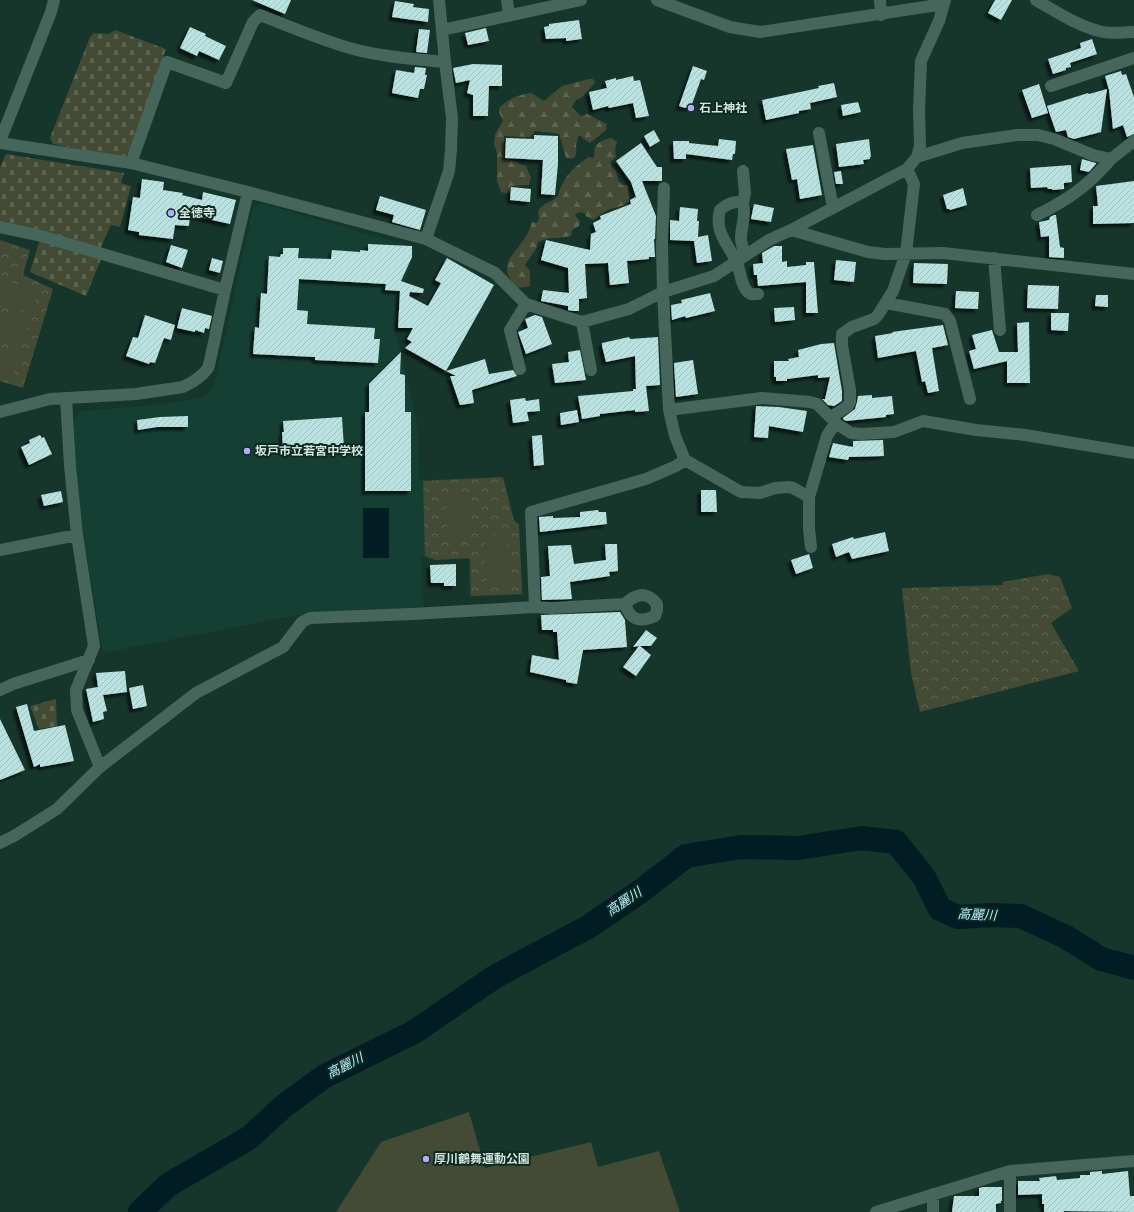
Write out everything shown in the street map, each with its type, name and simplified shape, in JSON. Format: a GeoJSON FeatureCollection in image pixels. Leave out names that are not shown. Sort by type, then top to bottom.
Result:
{"type":"FeatureCollection","features":[{"type":"Feature","properties":{"kind":"street"},"geometry":{"type":"LineString","coordinates":[[54,0],[51,12],[0,142],[131,163],[426,239],[495,273],[526,304],[582,322],[629,310],[663,292],[714,276],[770,240],[907,168],[917,157],[920,146],[921,62],[939,21],[938,3],[881,15],[760,32],[730,27],[657,0]]}},
{"type":"Feature","properties":{"kind":"street"},"geometry":{"type":"LineString","coordinates":[[426,239],[449,171],[451,150],[452,118],[439,0]]}},
{"type":"Feature","properties":{"kind":"street"},"geometry":{"type":"LineString","coordinates":[[507,0],[508,16]]}},
{"type":"Feature","properties":{"kind":"street"},"geometry":{"type":"LineString","coordinates":[[442,30],[581,0]]}},
{"type":"Feature","properties":{"kind":"street"},"geometry":{"type":"LineString","coordinates":[[880,0],[881,15]]}},
{"type":"Feature","properties":{"kind":"street"},"geometry":{"type":"LineString","coordinates":[[1036,0],[1068,19],[1092,29],[1105,32],[1134,32]]}},
{"type":"Feature","properties":{"kind":"street"},"geometry":{"type":"LineString","coordinates":[[131,163],[167,62],[226,83],[253,22],[260,14],[316,37],[353,49],[399,58],[445,62]]}},
{"type":"Feature","properties":{"kind":"street"},"geometry":{"type":"LineString","coordinates":[[1051,86],[1134,58]]}},
{"type":"Feature","properties":{"kind":"street"},"geometry":{"type":"LineString","coordinates":[[819,132],[833,208]]}},
{"type":"Feature","properties":{"kind":"street"},"geometry":{"type":"LineString","coordinates":[[917,157],[962,143],[995,137],[1038,135],[1054,139],[1093,155],[1111,159]]}},
{"type":"Feature","properties":{"kind":"street"},"geometry":{"type":"LineString","coordinates":[[1037,215],[1059,204],[1079,191],[1098,174],[1111,159],[1134,141]]}},
{"type":"Feature","properties":{"kind":"street"},"geometry":{"type":"LineString","coordinates":[[810,547],[809,497],[827,436],[832,428],[834,420],[850,402],[850,390],[842,345],[842,334],[852,327],[874,319],[893,291],[906,253],[914,184],[907,168]]}},
{"type":"Feature","properties":{"kind":"street"},"geometry":{"type":"LineString","coordinates":[[742,171],[745,218],[740,238],[742,282],[747,292],[751,294],[758,294]]}},
{"type":"Feature","properties":{"kind":"street"},"geometry":{"type":"LineString","coordinates":[[664,188],[662,247],[663,292],[669,410],[675,436],[685,460],[741,492],[760,493],[776,488],[788,487],[793,488],[809,497]]}},
{"type":"Feature","properties":{"kind":"street"},"geometry":{"type":"LineString","coordinates":[[0,412],[50,399],[136,394],[183,387],[203,374],[208,368],[210,361],[248,192]]}},
{"type":"Feature","properties":{"kind":"street"},"geometry":{"type":"LineString","coordinates":[[741,258],[723,240],[718,217],[720,210],[731,202],[738,201],[743,203]]}},
{"type":"Feature","properties":{"kind":"street"},"geometry":{"type":"LineString","coordinates":[[0,228],[41,236],[225,290]]}},
{"type":"Feature","properties":{"kind":"street"},"geometry":{"type":"LineString","coordinates":[[791,230],[868,252],[885,254],[943,253],[1134,274]]}},
{"type":"Feature","properties":{"kind":"street"},"geometry":{"type":"LineString","coordinates":[[994,258],[1000,330]]}},
{"type":"Feature","properties":{"kind":"street"},"geometry":{"type":"LineString","coordinates":[[886,303],[945,314],[950,320],[970,399]]}},
{"type":"Feature","properties":{"kind":"street"},"geometry":{"type":"LineString","coordinates":[[520,369],[510,330],[526,304]]}},
{"type":"Feature","properties":{"kind":"street"},"geometry":{"type":"LineString","coordinates":[[582,322],[591,370]]}},
{"type":"Feature","properties":{"kind":"street"},"geometry":{"type":"LineString","coordinates":[[66,398],[70,466],[77,535],[94,646],[76,690],[77,710],[100,767]]}},
{"type":"Feature","properties":{"kind":"street"},"geometry":{"type":"LineString","coordinates":[[669,410],[762,398],[810,402],[817,404],[851,433],[861,434],[894,432],[923,421],[969,429],[1025,435],[1134,453]]}},
{"type":"Feature","properties":{"kind":"street"},"geometry":{"type":"LineString","coordinates":[[535,606],[531,512],[646,479],[676,466],[685,460]]}},
{"type":"Feature","properties":{"kind":"street"},"geometry":{"type":"LineString","coordinates":[[0,550],[77,535]]}},
{"type":"Feature","properties":{"kind":"street"},"geometry":{"type":"LineString","coordinates":[[0,843],[57,809],[100,767],[196,693],[283,647],[302,622],[310,618],[412,614],[535,606],[551,608],[625,604]]}},
{"type":"Feature","properties":{"kind":"street"},"geometry":{"type":"LineString","coordinates":[[0,690],[13,684],[89,660]]}},
{"type":"Feature","properties":{"kind":"street"},"geometry":{"type":"LineString","coordinates":[[876,1212],[1010,1171],[1134,1161]]}},
{"type":"Feature","properties":{"kind":"street"},"geometry":{"type":"LineString","coordinates":[[1010,1171],[1010,1212]]}},
{"type":"Feature","properties":{"kind":"street"},"geometry":{"type":"LineString","coordinates":[[933,1194],[933,1212]]}},
{"type":"Feature","properties":{"kind":"shaded area","name":"坂戸市立若宮中学校"},"geometry":{"type":"Polygon","coordinates":[[[261,203],[413,247],[413,258],[397,300],[395,329],[418,426],[419,480],[503,477],[514,521],[519,524],[523,595],[469,597],[469,559],[436,560],[421,557],[424,609],[311,613],[103,653],[77,498],[74,419],[81,411],[145,406],[203,398],[211,391],[227,328],[253,208],[261,203]]]}},
{"type":"Feature","properties":{"kind":"green space"},"geometry":{"type":"Polygon","coordinates":[[[115,30],[166,49],[130,151],[125,158],[53,144],[50,138],[90,37],[94,33],[109,34],[115,30]]]}},
{"type":"Feature","properties":{"kind":"green space"},"geometry":{"type":"Polygon","coordinates":[[[593,79],[595,83],[581,98],[576,100],[572,107],[581,116],[587,114],[607,124],[606,130],[590,143],[579,135],[576,145],[576,156],[570,159],[566,158],[559,134],[535,131],[530,137],[504,136],[504,159],[517,161],[519,164],[526,166],[531,178],[529,185],[511,186],[510,192],[507,194],[501,192],[497,181],[497,153],[494,144],[495,134],[503,121],[499,108],[518,96],[532,93],[544,101],[562,86],[593,79]]]}},
{"type":"Feature","properties":{"kind":"green space"},"geometry":{"type":"Polygon","coordinates":[[[612,138],[617,142],[615,149],[616,157],[610,162],[616,171],[618,180],[622,185],[628,185],[629,202],[607,210],[593,220],[584,213],[579,212],[575,215],[580,222],[579,226],[572,230],[571,236],[547,239],[538,242],[535,251],[525,265],[530,271],[530,286],[523,288],[517,286],[513,283],[509,276],[507,265],[512,255],[527,235],[532,222],[537,223],[540,208],[558,196],[565,178],[577,165],[588,157],[594,158],[595,149],[598,144],[604,140],[612,138]]]}},
{"type":"Feature","properties":{"kind":"green space"},"geometry":{"type":"Polygon","coordinates":[[[6,154],[124,173],[121,183],[131,186],[120,227],[111,225],[100,249],[0,225],[0,167],[6,154]]]}},
{"type":"Feature","properties":{"kind":"green space"},"geometry":{"type":"Polygon","coordinates":[[[40,239],[102,257],[86,296],[30,272],[40,239]]]}},
{"type":"Feature","properties":{"kind":"green space"},"geometry":{"type":"Polygon","coordinates":[[[0,240],[30,250],[23,275],[53,289],[23,388],[0,381],[0,240]]]}},
{"type":"Feature","properties":{"kind":"green space"},"geometry":{"type":"Polygon","coordinates":[[[0,279],[38,291],[32,313],[0,303],[0,279]]]}},
{"type":"Feature","properties":{"kind":"green space"},"geometry":{"type":"Polygon","coordinates":[[[0,314],[28,322],[22,344],[0,337],[0,314]]]}},
{"type":"Feature","properties":{"kind":"green space"},"geometry":{"type":"Polygon","coordinates":[[[0,347],[19,353],[13,375],[0,371],[0,347]]]}},
{"type":"Feature","properties":{"kind":"green space"},"geometry":{"type":"Polygon","coordinates":[[[503,477],[514,521],[519,524],[522,594],[471,596],[470,558],[435,560],[425,556],[423,481],[503,477]]]}},
{"type":"Feature","properties":{"kind":"green space"},"geometry":{"type":"Polygon","coordinates":[[[467,492],[470,540],[448,541],[445,493],[467,492]]]}},
{"type":"Feature","properties":{"kind":"green space"},"geometry":{"type":"Polygon","coordinates":[[[507,534],[509,582],[487,583],[484,535],[507,534]]]}},
{"type":"Feature","properties":{"kind":"green space"},"geometry":{"type":"Polygon","coordinates":[[[1048,574],[1060,577],[1072,608],[1051,623],[1079,671],[920,712],[911,673],[902,588],[1003,585],[1002,582],[1048,574]]]}},
{"type":"Feature","properties":{"kind":"green space"},"geometry":{"type":"Polygon","coordinates":[[[56,699],[57,726],[39,729],[30,706],[56,699]]]}},
{"type":"Feature","properties":{"kind":"green space","name":"厚川鶴舞運動公園"},"geometry":{"type":"Polygon","coordinates":[[[469,1112],[485,1168],[591,1142],[598,1167],[659,1151],[680,1212],[336,1212],[381,1142],[469,1112]]]}},
{"type":"Feature","properties":{"kind":"water"},"geometry":{"type":"Polygon","coordinates":[[[363,508],[389,508],[389,558],[363,558],[363,508]]]}},
{"type":"Feature","properties":{"kind":"building"},"geometry":{"type":"Polygon","coordinates":[[[252,0],[291,0],[285,14],[252,0]]]}},
{"type":"Feature","properties":{"kind":"building"},"geometry":{"type":"Polygon","coordinates":[[[995,0],[1012,0],[1001,20],[988,13],[995,0]]]}},
{"type":"Feature","properties":{"kind":"building"},"geometry":{"type":"Polygon","coordinates":[[[395,1],[414,4],[413,7],[429,9],[428,22],[392,17],[395,1]]]}},
{"type":"Feature","properties":{"kind":"building"},"geometry":{"type":"Polygon","coordinates":[[[579,20],[582,39],[566,41],[566,38],[546,39],[544,27],[549,26],[549,24],[579,20]]]}},
{"type":"Feature","properties":{"kind":"building"},"geometry":{"type":"Polygon","coordinates":[[[190,27],[206,34],[205,36],[226,46],[219,60],[199,51],[197,56],[180,48],[190,27]]]}},
{"type":"Feature","properties":{"kind":"building"},"geometry":{"type":"Polygon","coordinates":[[[486,28],[489,41],[468,45],[465,33],[486,28]]]}},
{"type":"Feature","properties":{"kind":"building"},"geometry":{"type":"Polygon","coordinates":[[[419,29],[430,30],[427,53],[416,52],[419,29]]]}},
{"type":"Feature","properties":{"kind":"building"},"geometry":{"type":"Polygon","coordinates":[[[1092,39],[1097,54],[1070,63],[1071,67],[1053,74],[1048,59],[1081,48],[1080,43],[1092,39]]]}},
{"type":"Feature","properties":{"kind":"building"},"geometry":{"type":"Polygon","coordinates":[[[473,64],[502,65],[502,86],[489,86],[488,116],[473,116],[473,95],[467,93],[470,80],[456,83],[453,68],[473,64]]]}},
{"type":"Feature","properties":{"kind":"building"},"geometry":{"type":"Polygon","coordinates":[[[693,66],[707,71],[704,80],[701,79],[691,107],[685,108],[679,106],[693,66]]]}},
{"type":"Feature","properties":{"kind":"building"},"geometry":{"type":"Polygon","coordinates":[[[415,67],[426,68],[425,75],[427,75],[424,89],[420,89],[418,98],[392,93],[396,70],[414,73],[415,67]]]}},
{"type":"Feature","properties":{"kind":"building"},"geometry":{"type":"Polygon","coordinates":[[[1121,71],[1122,75],[1126,74],[1134,97],[1134,134],[1127,137],[1123,125],[1113,129],[1109,90],[1105,76],[1121,71]]]}},
{"type":"Feature","properties":{"kind":"building"},"geometry":{"type":"Polygon","coordinates":[[[633,76],[634,81],[640,80],[649,116],[636,118],[633,103],[609,108],[608,106],[593,110],[589,92],[607,88],[605,81],[633,76]]]}},
{"type":"Feature","properties":{"kind":"building"},"geometry":{"type":"Polygon","coordinates":[[[834,83],[837,97],[810,103],[811,109],[799,111],[799,113],[766,120],[762,100],[819,88],[818,86],[834,83]]]}},
{"type":"Feature","properties":{"kind":"building"},"geometry":{"type":"Polygon","coordinates":[[[1039,84],[1048,113],[1032,118],[1022,90],[1039,84]]]}},
{"type":"Feature","properties":{"kind":"building"},"geometry":{"type":"Polygon","coordinates":[[[1107,89],[1101,132],[1074,139],[1068,137],[1066,130],[1056,132],[1047,106],[1088,93],[1107,89]]]}},
{"type":"Feature","properties":{"kind":"building"},"geometry":{"type":"Polygon","coordinates":[[[858,102],[861,112],[843,116],[841,105],[858,102]]]}},
{"type":"Feature","properties":{"kind":"building"},"geometry":{"type":"Polygon","coordinates":[[[654,130],[660,141],[650,147],[644,136],[654,130]]]}},
{"type":"Feature","properties":{"kind":"building"},"geometry":{"type":"Polygon","coordinates":[[[534,135],[558,136],[558,164],[555,195],[541,194],[543,160],[505,158],[506,138],[534,139],[534,135]]]}},
{"type":"Feature","properties":{"kind":"building"},"geometry":{"type":"Polygon","coordinates":[[[719,139],[736,141],[735,154],[733,154],[732,160],[686,154],[686,159],[674,159],[673,141],[689,141],[689,143],[718,146],[719,139]]]}},
{"type":"Feature","properties":{"kind":"building"},"geometry":{"type":"Polygon","coordinates":[[[869,139],[870,159],[863,160],[864,164],[839,167],[836,144],[869,139]]]}},
{"type":"Feature","properties":{"kind":"building"},"geometry":{"type":"Polygon","coordinates":[[[641,143],[657,167],[662,167],[662,181],[642,181],[656,216],[654,239],[655,257],[627,261],[629,283],[610,285],[608,263],[585,264],[587,298],[579,299],[579,311],[568,310],[568,306],[541,301],[543,290],[569,293],[568,268],[541,260],[546,240],[590,250],[591,234],[596,232],[593,223],[601,219],[600,216],[631,204],[630,200],[636,197],[631,182],[616,161],[641,143]]]}},
{"type":"Feature","properties":{"kind":"building"},"geometry":{"type":"Polygon","coordinates":[[[813,145],[822,195],[800,199],[797,179],[792,180],[786,149],[813,145]]]}},
{"type":"Feature","properties":{"kind":"building"},"geometry":{"type":"Polygon","coordinates":[[[1082,159],[1096,164],[1089,172],[1080,170],[1082,159]]]}},
{"type":"Feature","properties":{"kind":"building"},"geometry":{"type":"Polygon","coordinates":[[[1071,165],[1072,182],[1064,183],[1064,189],[1052,190],[1048,189],[1047,187],[1031,188],[1030,168],[1071,165]]]}},
{"type":"Feature","properties":{"kind":"building"},"geometry":{"type":"Polygon","coordinates":[[[841,171],[843,184],[836,184],[834,172],[841,171]]]}},
{"type":"Feature","properties":{"kind":"building"},"geometry":{"type":"Polygon","coordinates":[[[142,179],[164,182],[163,190],[183,193],[182,195],[202,200],[203,192],[236,200],[230,224],[190,215],[189,226],[175,225],[173,239],[139,235],[139,232],[128,230],[133,197],[140,198],[142,179]]]}},
{"type":"Feature","properties":{"kind":"building"},"geometry":{"type":"Polygon","coordinates":[[[1134,181],[1134,223],[1093,224],[1093,206],[1098,206],[1096,186],[1134,181]]]}},
{"type":"Feature","properties":{"kind":"building"},"geometry":{"type":"Polygon","coordinates":[[[511,187],[531,189],[530,202],[510,200],[511,187]]]}},
{"type":"Feature","properties":{"kind":"building"},"geometry":{"type":"Polygon","coordinates":[[[963,188],[967,205],[950,210],[947,209],[943,195],[963,188]]]}},
{"type":"Feature","properties":{"kind":"building"},"geometry":{"type":"Polygon","coordinates":[[[380,196],[426,210],[420,230],[392,222],[394,215],[376,210],[380,196]]]}},
{"type":"Feature","properties":{"kind":"building"},"geometry":{"type":"Polygon","coordinates":[[[754,204],[774,208],[771,222],[751,219],[754,204]]]}},
{"type":"Feature","properties":{"kind":"building"},"geometry":{"type":"Polygon","coordinates":[[[680,207],[698,209],[698,237],[708,235],[712,261],[697,263],[694,241],[670,240],[670,220],[679,221],[680,207]]]}},
{"type":"Feature","properties":{"kind":"building"},"geometry":{"type":"Polygon","coordinates":[[[1056,215],[1060,247],[1064,248],[1064,258],[1049,257],[1049,236],[1041,237],[1039,222],[1049,220],[1050,217],[1056,215]]]}},
{"type":"Feature","properties":{"kind":"building"},"geometry":{"type":"Polygon","coordinates":[[[368,244],[412,246],[412,257],[401,281],[424,289],[423,293],[410,292],[409,296],[428,306],[441,283],[435,280],[447,258],[494,285],[446,371],[405,348],[412,342],[407,339],[413,328],[398,328],[400,291],[385,290],[386,284],[299,279],[297,310],[308,311],[307,324],[375,328],[374,339],[380,339],[378,363],[315,360],[315,357],[253,354],[255,327],[259,328],[261,293],[267,294],[269,256],[280,257],[281,254],[283,254],[283,248],[299,248],[298,258],[331,259],[332,250],[360,252],[360,250],[368,251],[368,244]]]}},
{"type":"Feature","properties":{"kind":"building"},"geometry":{"type":"Polygon","coordinates":[[[171,245],[188,250],[182,268],[166,262],[171,245]]]}},
{"type":"Feature","properties":{"kind":"building"},"geometry":{"type":"Polygon","coordinates":[[[774,246],[782,246],[782,262],[787,261],[787,267],[806,265],[806,262],[814,262],[818,313],[806,313],[806,282],[758,286],[757,275],[754,275],[753,264],[763,263],[762,253],[774,246]]]}},
{"type":"Feature","properties":{"kind":"building"},"geometry":{"type":"Polygon","coordinates":[[[212,258],[223,261],[220,273],[209,270],[212,258]]]}},
{"type":"Feature","properties":{"kind":"building"},"geometry":{"type":"Polygon","coordinates":[[[836,260],[856,262],[854,282],[834,280],[836,260]]]}},
{"type":"Feature","properties":{"kind":"building"},"geometry":{"type":"Polygon","coordinates":[[[914,263],[948,264],[947,284],[913,283],[914,263]]]}},
{"type":"Feature","properties":{"kind":"building"},"geometry":{"type":"Polygon","coordinates":[[[1028,285],[1059,286],[1058,309],[1027,308],[1028,285]]]}},
{"type":"Feature","properties":{"kind":"building"},"geometry":{"type":"Polygon","coordinates":[[[956,291],[979,292],[978,309],[955,308],[956,291]]]}},
{"type":"Feature","properties":{"kind":"building"},"geometry":{"type":"Polygon","coordinates":[[[710,293],[715,311],[686,318],[685,316],[672,320],[671,305],[682,303],[681,300],[710,293]]]}},
{"type":"Feature","properties":{"kind":"building"},"geometry":{"type":"Polygon","coordinates":[[[1096,295],[1108,295],[1108,307],[1095,306],[1096,295]]]}},
{"type":"Feature","properties":{"kind":"building"},"geometry":{"type":"Polygon","coordinates":[[[794,307],[795,320],[775,322],[774,308],[794,307]]]}},
{"type":"Feature","properties":{"kind":"building"},"geometry":{"type":"Polygon","coordinates":[[[182,308],[212,316],[209,329],[205,328],[204,333],[195,330],[195,332],[177,328],[182,308]]]}},
{"type":"Feature","properties":{"kind":"building"},"geometry":{"type":"Polygon","coordinates":[[[1051,313],[1069,313],[1068,331],[1051,330],[1051,313]]]}},
{"type":"Feature","properties":{"kind":"building"},"geometry":{"type":"Polygon","coordinates":[[[145,315],[175,325],[171,340],[164,338],[155,363],[150,362],[149,364],[126,356],[133,337],[138,338],[145,315]]]}},
{"type":"Feature","properties":{"kind":"building"},"geometry":{"type":"Polygon","coordinates":[[[535,315],[542,317],[552,344],[526,354],[518,332],[528,328],[525,319],[535,315]]]}},
{"type":"Feature","properties":{"kind":"building"},"geometry":{"type":"Polygon","coordinates":[[[1029,322],[1030,383],[1007,383],[1007,361],[974,369],[969,351],[976,349],[972,335],[992,330],[999,352],[1018,352],[1017,323],[1029,322]]]}},
{"type":"Feature","properties":{"kind":"building"},"geometry":{"type":"Polygon","coordinates":[[[943,325],[948,345],[932,348],[939,391],[928,393],[925,381],[922,382],[916,351],[878,358],[875,336],[893,333],[892,332],[943,325]]]}},
{"type":"Feature","properties":{"kind":"building"},"geometry":{"type":"Polygon","coordinates":[[[629,337],[630,339],[658,337],[660,385],[646,386],[649,411],[635,412],[635,410],[600,414],[600,416],[582,419],[578,396],[633,391],[633,389],[636,389],[635,356],[606,362],[602,346],[602,343],[629,337]]]}},
{"type":"Feature","properties":{"kind":"building"},"geometry":{"type":"Polygon","coordinates":[[[834,343],[842,391],[842,401],[834,406],[828,405],[822,399],[825,399],[830,377],[818,378],[818,375],[787,379],[787,381],[776,381],[776,377],[774,377],[774,361],[789,361],[788,359],[799,357],[798,350],[821,344],[834,343]]]}},
{"type":"Feature","properties":{"kind":"building"},"geometry":{"type":"Polygon","coordinates":[[[580,350],[586,380],[555,383],[552,364],[569,362],[568,352],[580,350]]]}},
{"type":"Feature","properties":{"kind":"building"},"geometry":{"type":"Polygon","coordinates":[[[401,352],[400,374],[405,375],[405,412],[411,412],[411,491],[365,491],[365,412],[369,412],[369,384],[401,352]]]}},
{"type":"Feature","properties":{"kind":"building"},"geometry":{"type":"Polygon","coordinates":[[[485,359],[489,374],[513,370],[517,376],[472,390],[474,403],[460,405],[450,376],[456,376],[446,371],[485,359]]]}},
{"type":"Feature","properties":{"kind":"building"},"geometry":{"type":"Polygon","coordinates":[[[693,360],[698,394],[676,397],[674,363],[693,360]]]}},
{"type":"Feature","properties":{"kind":"building"},"geometry":{"type":"Polygon","coordinates":[[[872,395],[872,398],[892,396],[894,414],[886,415],[886,417],[846,421],[843,419],[855,409],[858,396],[872,395]]]}},
{"type":"Feature","properties":{"kind":"building"},"geometry":{"type":"Polygon","coordinates":[[[525,398],[526,401],[539,399],[540,411],[527,412],[529,421],[513,423],[510,400],[525,398]]]}},
{"type":"Feature","properties":{"kind":"building"},"geometry":{"type":"Polygon","coordinates":[[[756,406],[779,407],[807,411],[803,432],[769,426],[768,438],[754,437],[756,406]]]}},
{"type":"Feature","properties":{"kind":"building"},"geometry":{"type":"Polygon","coordinates":[[[577,410],[579,422],[561,425],[560,413],[577,410]]]}},
{"type":"Feature","properties":{"kind":"building"},"geometry":{"type":"Polygon","coordinates":[[[188,416],[188,427],[157,427],[138,430],[137,420],[188,416]]]}},
{"type":"Feature","properties":{"kind":"building"},"geometry":{"type":"Polygon","coordinates":[[[342,417],[344,448],[286,452],[283,450],[283,421],[342,417]]]}},
{"type":"Feature","properties":{"kind":"building"},"geometry":{"type":"Polygon","coordinates":[[[40,435],[42,438],[44,437],[52,454],[29,465],[21,447],[30,443],[29,440],[40,435]]]}},
{"type":"Feature","properties":{"kind":"building"},"geometry":{"type":"Polygon","coordinates":[[[542,435],[544,465],[534,466],[532,436],[542,435]]]}},
{"type":"Feature","properties":{"kind":"building"},"geometry":{"type":"Polygon","coordinates":[[[883,440],[884,456],[849,457],[848,460],[829,457],[833,443],[853,447],[853,441],[883,440]]]}},
{"type":"Feature","properties":{"kind":"building"},"geometry":{"type":"Polygon","coordinates":[[[701,490],[716,490],[717,512],[701,512],[701,490]]]}},
{"type":"Feature","properties":{"kind":"building"},"geometry":{"type":"Polygon","coordinates":[[[61,491],[63,502],[44,506],[41,495],[61,491]]]}},
{"type":"Feature","properties":{"kind":"building"},"geometry":{"type":"Polygon","coordinates":[[[598,510],[599,512],[606,512],[607,524],[540,532],[539,517],[580,517],[580,512],[598,510]]]}},
{"type":"Feature","properties":{"kind":"building"},"geometry":{"type":"Polygon","coordinates":[[[885,532],[889,551],[852,559],[849,552],[836,557],[832,544],[853,537],[854,539],[885,532]]]}},
{"type":"Feature","properties":{"kind":"building"},"geometry":{"type":"Polygon","coordinates":[[[605,544],[617,544],[618,571],[609,572],[610,576],[570,582],[572,599],[542,600],[541,577],[550,576],[548,546],[571,545],[574,564],[606,560],[605,544]]]}},
{"type":"Feature","properties":{"kind":"building"},"geometry":{"type":"Polygon","coordinates":[[[809,554],[813,568],[796,574],[791,560],[809,554]]]}},
{"type":"Feature","properties":{"kind":"building"},"geometry":{"type":"Polygon","coordinates":[[[456,564],[456,586],[444,586],[444,583],[431,583],[430,565],[456,564]]]}},
{"type":"Feature","properties":{"kind":"building"},"geometry":{"type":"Polygon","coordinates":[[[620,612],[625,620],[627,647],[583,650],[577,684],[530,672],[532,655],[559,660],[557,632],[553,632],[553,630],[542,630],[541,615],[620,612]]]}},
{"type":"Feature","properties":{"kind":"building"},"geometry":{"type":"Polygon","coordinates":[[[646,630],[657,638],[651,646],[640,646],[651,655],[636,676],[623,667],[639,646],[633,647],[646,630]]]}},
{"type":"Feature","properties":{"kind":"building"},"geometry":{"type":"Polygon","coordinates":[[[125,671],[127,692],[103,695],[107,711],[103,712],[104,719],[93,722],[86,689],[98,687],[96,673],[125,671]]]}},
{"type":"Feature","properties":{"kind":"building"},"geometry":{"type":"Polygon","coordinates":[[[143,685],[147,706],[133,709],[129,688],[143,685]]]}},
{"type":"Feature","properties":{"kind":"building"},"geometry":{"type":"Polygon","coordinates":[[[27,704],[34,731],[65,725],[74,761],[40,767],[40,764],[34,767],[16,707],[27,704]]]}},
{"type":"Feature","properties":{"kind":"building"},"geometry":{"type":"Polygon","coordinates":[[[0,719],[25,770],[0,780],[0,719]]]}},
{"type":"Feature","properties":{"kind":"building"},"geometry":{"type":"Polygon","coordinates":[[[1102,1171],[1102,1174],[1128,1171],[1130,1196],[1134,1196],[1134,1212],[1044,1212],[1042,1194],[1018,1195],[1018,1181],[1040,1181],[1039,1178],[1056,1176],[1057,1180],[1080,1178],[1080,1175],[1090,1175],[1090,1172],[1102,1171]]]}},
{"type":"Feature","properties":{"kind":"building"},"geometry":{"type":"Polygon","coordinates":[[[1002,1187],[1002,1201],[1001,1203],[996,1204],[996,1212],[952,1212],[954,1196],[979,1196],[979,1188],[1002,1187]]]}},
{"type":"Feature","properties":{"kind":"waterway","name":"高麗川"},"geometry":{"type":"LineString","coordinates":[[140,1212],[168,1185],[249,1138],[285,1105],[325,1076],[414,1032],[496,976],[588,927],[641,891],[686,856],[741,847],[798,848],[862,838],[896,842],[924,877],[940,909],[958,917],[993,915],[1021,916],[1066,937],[1101,959],[1134,968]]}},
{"type":"Feature","properties":{"kind":"place","name":"石上神社"},"geometry":{"type":"Point","coordinates":[691,108]}},
{"type":"Feature","properties":{"kind":"place","name":"全徳寺"},"geometry":{"type":"Point","coordinates":[171,213]}},
{"type":"Feature","properties":{"kind":"place","name":"坂戸市立若宮中学校"},"geometry":{"type":"Point","coordinates":[247,451]}},
{"type":"Feature","properties":{"kind":"place","name":"厚川鶴舞運動公園"},"geometry":{"type":"Point","coordinates":[426,1159]}}]}
